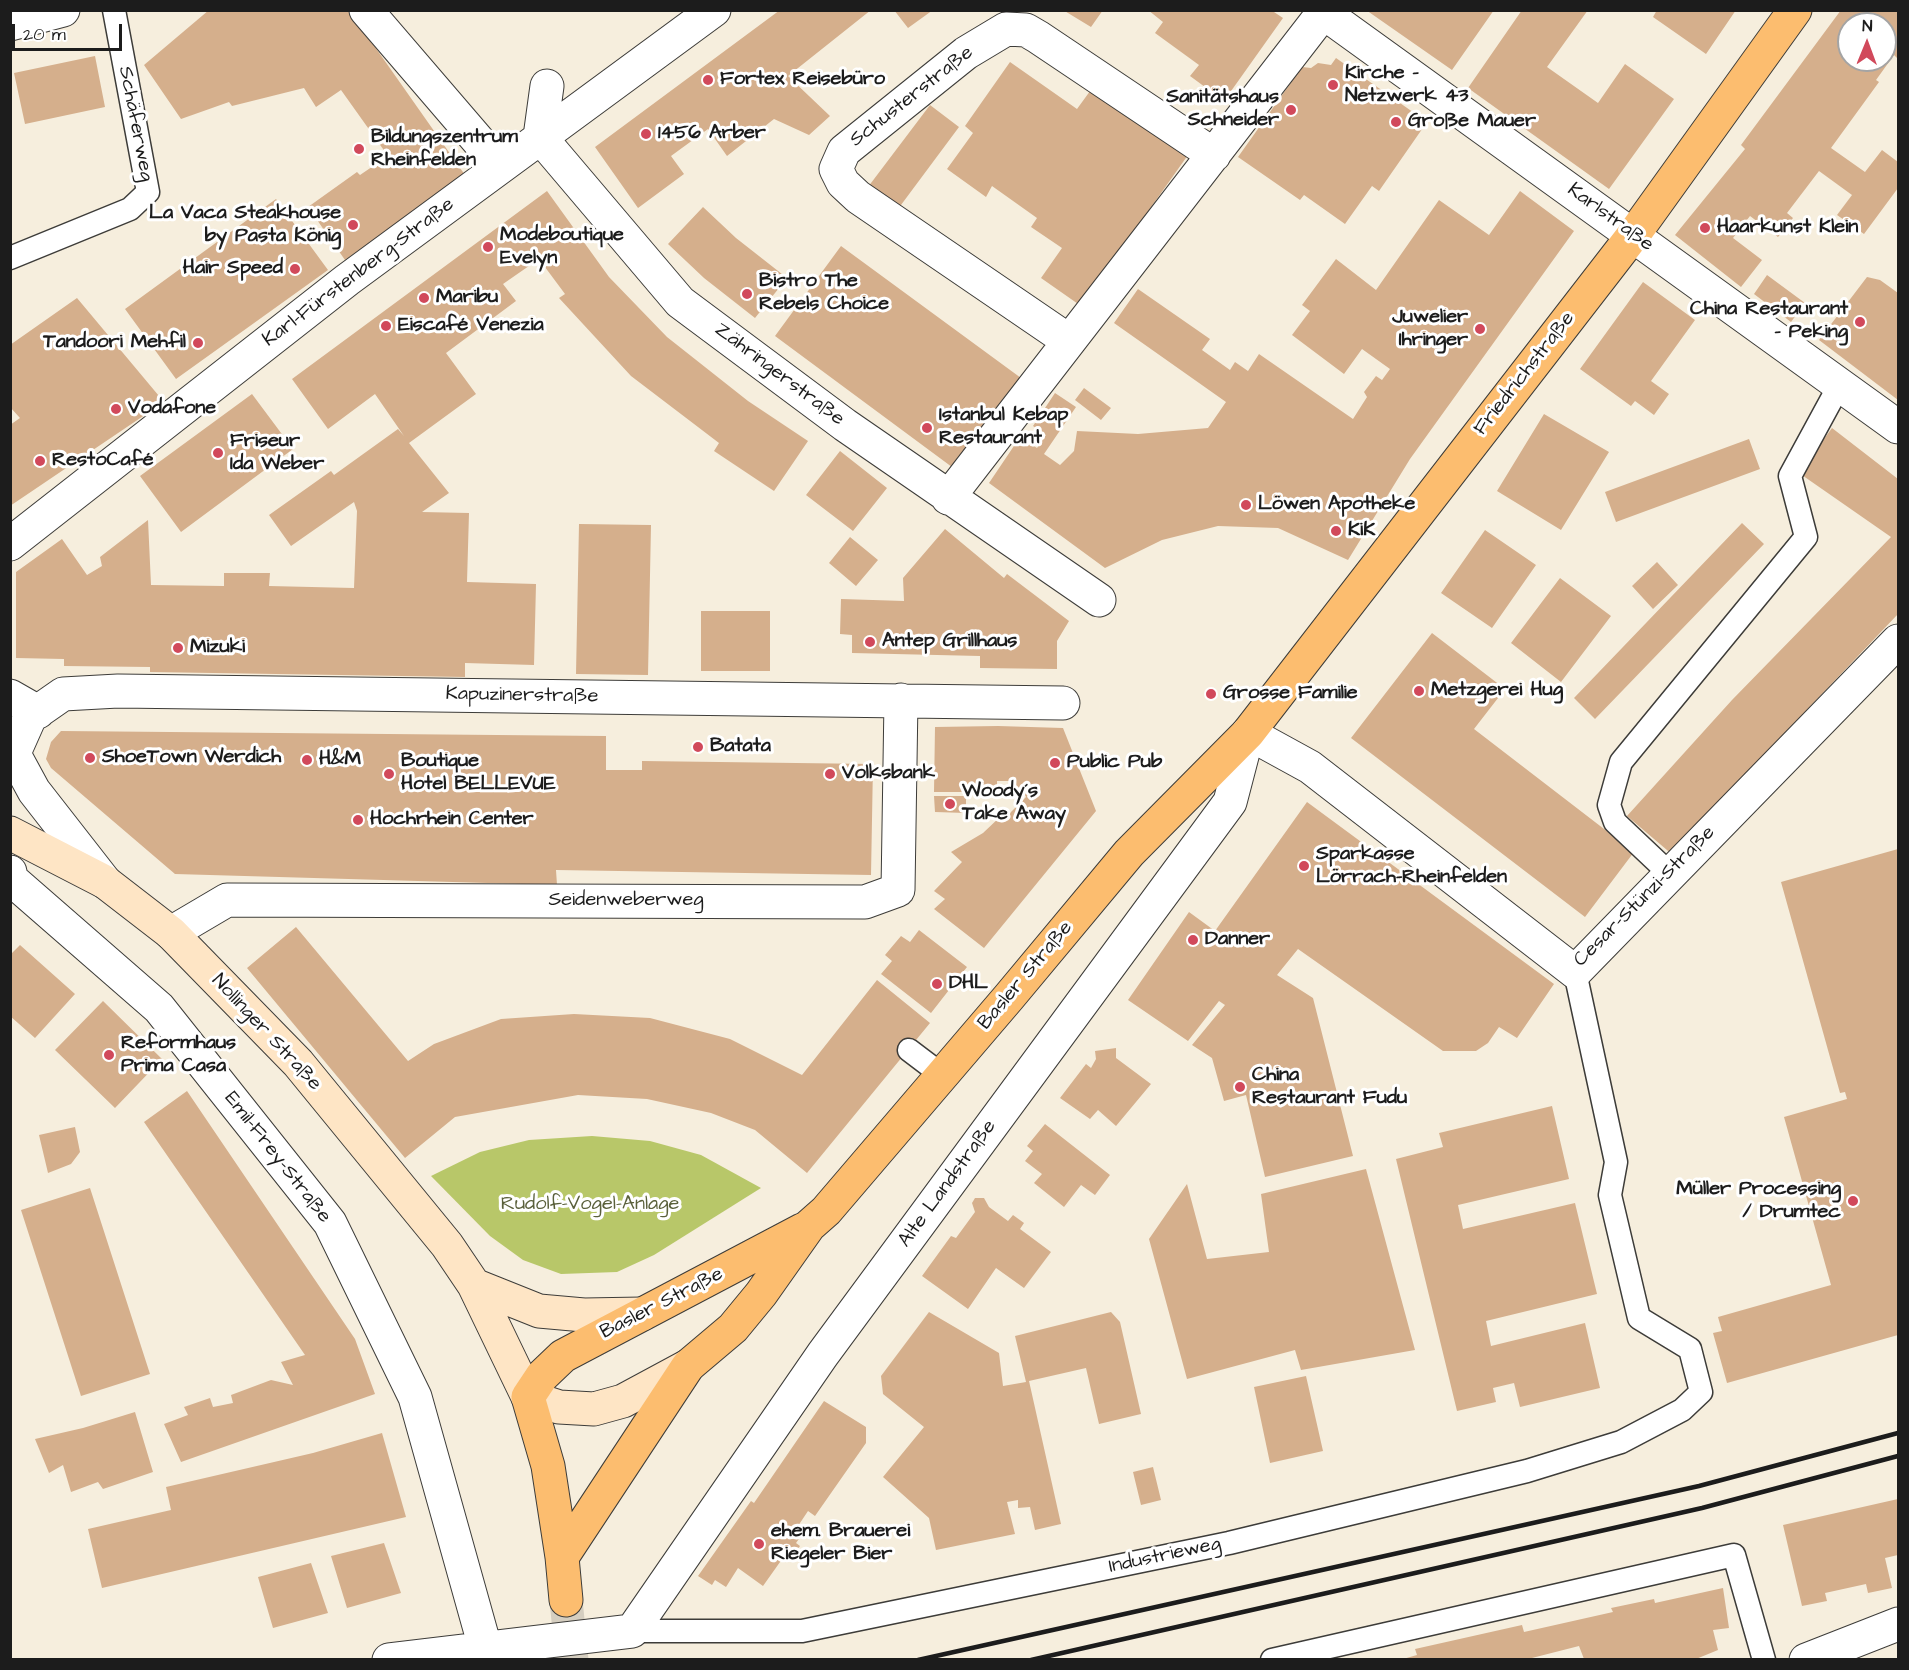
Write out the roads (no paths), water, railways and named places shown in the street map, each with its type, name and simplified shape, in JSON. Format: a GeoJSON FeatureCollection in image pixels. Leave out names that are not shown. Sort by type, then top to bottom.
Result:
{"type":"FeatureCollection","features":[{"type":"Feature","properties":{"kind":"main road","name":"Friedrichstraße"},"geometry":{"type":"LineString","coordinates":[[1248,733],[1634,234],[1795,10]]}},
{"type":"Feature","properties":{"kind":"main road","name":"Basler Straße"},"geometry":{"type":"LineString","coordinates":[[809,1226],[563,1356],[542,1376],[528,1397],[559,1407],[594,1409],[623,1401],[688,1366],[734,1328],[809,1226],[942,1075],[1129,853],[1248,733]]}},
{"type":"Feature","properties":{"kind":"main road","name":"Nollinger Straße"},"geometry":{"type":"LineString","coordinates":[[10,833],[105,882],[171,933],[298,1063],[440,1237],[474,1285],[528,1397]]}},
{"type":"Feature","properties":{"kind":"main road"},"geometry":{"type":"LineString","coordinates":[[474,1285],[539,1311],[584,1315],[642,1314]]}},
{"type":"Feature","properties":{"kind":"main road","name":"Basler Straße"},"geometry":{"type":"LineString","coordinates":[[562,1557],[688,1366]]}},
{"type":"Feature","properties":{"kind":"main road"},"geometry":{"type":"LineString","coordinates":[[528,1397],[548,1466],[566,1600]]}},
{"type":"Feature","properties":{"kind":"street"},"geometry":{"type":"LineString","coordinates":[[10,24],[63,10]]}},
{"type":"Feature","properties":{"kind":"street"},"geometry":{"type":"LineString","coordinates":[[366,10],[500,166]]}},
{"type":"Feature","properties":{"kind":"street","name":"Karl-Fürstenberg-Straße"},"geometry":{"type":"LineString","coordinates":[[10,544],[347,280],[714,10]]}},
{"type":"Feature","properties":{"kind":"street"},"geometry":{"type":"LineString","coordinates":[[948,498],[1214,155],[1321,12]]}},
{"type":"Feature","properties":{"kind":"street","name":"Karlstraße"},"geometry":{"type":"LineString","coordinates":[[1321,12],[1634,234],[1899,427]]}},
{"type":"Feature","properties":{"kind":"street","name":"Schusterstraße"},"geometry":{"type":"LineString","coordinates":[[1069,341],[858,197],[843,183],[836,169],[844,151],[966,53],[1006,29],[1026,30],[1038,37],[1214,155]]}},
{"type":"Feature","properties":{"kind":"street"},"geometry":{"type":"LineString","coordinates":[[540,137],[548,86]]}},
{"type":"Feature","properties":{"kind":"street","name":"Zähringerstraße"},"geometry":{"type":"LineString","coordinates":[[540,137],[680,302],[948,498],[1099,600]]}},
{"type":"Feature","properties":{"kind":"street","name":"Cesar-Stünzi-Straße"},"geometry":{"type":"LineString","coordinates":[[1248,733],[1310,767],[1575,972],[1899,641]]}},
{"type":"Feature","properties":{"kind":"street","name":"Kapuzinerstraße"},"geometry":{"type":"LineString","coordinates":[[105,882],[13,759],[30,717],[24,704],[63,694],[118,691],[1064,703]]}},
{"type":"Feature","properties":{"kind":"street","name":"Seidenweberweg"},"geometry":{"type":"LineString","coordinates":[[171,933],[226,900],[865,902],[898,890],[902,700]]}},
{"type":"Feature","properties":{"kind":"street","name":"Alte Landstraße"},"geometry":{"type":"LineString","coordinates":[[632,1631],[823,1354],[1230,802],[1248,733]]}},
{"type":"Feature","properties":{"kind":"street","name":"Emil-Frey-Straße"},"geometry":{"type":"LineString","coordinates":[[10,872],[11,879],[159,1008],[330,1223],[415,1397],[485,1647]]}},
{"type":"Feature","properties":{"kind":"street"},"geometry":{"type":"LineString","coordinates":[[1806,1659],[1899,1624]]}},
{"type":"Feature","properties":{"kind":"street"},"geometry":{"type":"LineString","coordinates":[[389,1659],[632,1631]]}},
{"type":"Feature","properties":{"kind":"lane","name":"Schäferweg"},"geometry":{"type":"LineString","coordinates":[[10,258],[130,209],[148,192],[114,10]]}},
{"type":"Feature","properties":{"kind":"lane"},"geometry":{"type":"LineString","coordinates":[[1670,874],[1615,822],[1609,805],[1621,762],[1806,537],[1790,476],[1840,384]]}},
{"type":"Feature","properties":{"kind":"lane","name":"Industrieweg"},"geometry":{"type":"LineString","coordinates":[[632,1631],[802,1631],[1229,1543],[1527,1471],[1621,1442],[1682,1410],[1701,1392],[1689,1349],[1639,1318],[1610,1195],[1616,1162],[1575,972]]}},
{"type":"Feature","properties":{"kind":"lane"},"geometry":{"type":"LineString","coordinates":[[909,1050],[942,1075]]}},
{"type":"Feature","properties":{"kind":"lane"},"geometry":{"type":"LineString","coordinates":[[1272,1659],[1734,1555],[1764,1659]]}},
{"type":"Feature","properties":{"kind":"tunnel"},"geometry":{"type":"LineString","coordinates":[[566,1600],[572,1660]]}},
{"type":"Feature","properties":{"kind":"railway"},"geometry":{"type":"LineString","coordinates":[[918,1660],[1699,1486],[1898,1433]]}},
{"type":"Feature","properties":{"kind":"railway"},"geometry":{"type":"LineString","coordinates":[[1031,1660],[1702,1508],[1898,1456]]}},
{"type":"Feature","properties":{"kind":"place","name":"Fortex Reisebüro"},"geometry":{"type":"Point","coordinates":[708,80]}},
{"type":"Feature","properties":{"kind":"place","name":"Kirche - Netzwerk 43"},"geometry":{"type":"Point","coordinates":[1333,85]}},
{"type":"Feature","properties":{"kind":"place","name":"Sanitätshaus Schneider"},"geometry":{"type":"Point","coordinates":[1291,110]}},
{"type":"Feature","properties":{"kind":"place","name":"Große Mauer"},"geometry":{"type":"Point","coordinates":[1396,122]}},
{"type":"Feature","properties":{"kind":"place","name":"1456 Arber"},"geometry":{"type":"Point","coordinates":[646,134]}},
{"type":"Feature","properties":{"kind":"place","name":"Bildungszentrum Rheinfelden"},"geometry":{"type":"Point","coordinates":[359,149]}},
{"type":"Feature","properties":{"kind":"place","name":"La Vaca Steakhouse by Pasta König"},"geometry":{"type":"Point","coordinates":[353,225]}},
{"type":"Feature","properties":{"kind":"place","name":"Haarkunst Klein"},"geometry":{"type":"Point","coordinates":[1705,228]}},
{"type":"Feature","properties":{"kind":"place","name":"Modeboutique Evelyn"},"geometry":{"type":"Point","coordinates":[488,247]}},
{"type":"Feature","properties":{"kind":"place","name":"Hair Speed"},"geometry":{"type":"Point","coordinates":[295,269]}},
{"type":"Feature","properties":{"kind":"place","name":"Bistro The Rebels Choice"},"geometry":{"type":"Point","coordinates":[747,294]}},
{"type":"Feature","properties":{"kind":"place","name":"Maribu"},"geometry":{"type":"Point","coordinates":[424,298]}},
{"type":"Feature","properties":{"kind":"place","name":"China Restaurant - Peking"},"geometry":{"type":"Point","coordinates":[1860,322]}},
{"type":"Feature","properties":{"kind":"place","name":"Eiscafé Venezia"},"geometry":{"type":"Point","coordinates":[386,326]}},
{"type":"Feature","properties":{"kind":"place","name":"Juwelier Ihringer"},"geometry":{"type":"Point","coordinates":[1480,329]}},
{"type":"Feature","properties":{"kind":"place","name":"Tandoori Mehfil"},"geometry":{"type":"Point","coordinates":[198,343]}},
{"type":"Feature","properties":{"kind":"place","name":"Vodafone"},"geometry":{"type":"Point","coordinates":[116,409]}},
{"type":"Feature","properties":{"kind":"place","name":"Istanbul Kebap Restaurant"},"geometry":{"type":"Point","coordinates":[927,428]}},
{"type":"Feature","properties":{"kind":"place","name":"Friseur Ida Weber"},"geometry":{"type":"Point","coordinates":[218,453]}},
{"type":"Feature","properties":{"kind":"place","name":"RestoCafé"},"geometry":{"type":"Point","coordinates":[40,461]}},
{"type":"Feature","properties":{"kind":"place","name":"Löwen Apotheke"},"geometry":{"type":"Point","coordinates":[1246,505]}},
{"type":"Feature","properties":{"kind":"place","name":"KiK"},"geometry":{"type":"Point","coordinates":[1336,531]}},
{"type":"Feature","properties":{"kind":"place","name":"Antep Grillhaus"},"geometry":{"type":"Point","coordinates":[870,642]}},
{"type":"Feature","properties":{"kind":"place","name":"Mizuki"},"geometry":{"type":"Point","coordinates":[178,648]}},
{"type":"Feature","properties":{"kind":"place","name":"Metzgerei Hug"},"geometry":{"type":"Point","coordinates":[1419,691]}},
{"type":"Feature","properties":{"kind":"place","name":"Grosse Familie"},"geometry":{"type":"Point","coordinates":[1211,694]}},
{"type":"Feature","properties":{"kind":"place","name":"Batata"},"geometry":{"type":"Point","coordinates":[698,747]}},
{"type":"Feature","properties":{"kind":"place","name":"ShoeTown Werdich"},"geometry":{"type":"Point","coordinates":[90,758]}},
{"type":"Feature","properties":{"kind":"place","name":"H&M"},"geometry":{"type":"Point","coordinates":[307,760]}},
{"type":"Feature","properties":{"kind":"place","name":"Public Pub"},"geometry":{"type":"Point","coordinates":[1055,763]}},
{"type":"Feature","properties":{"kind":"place","name":"Boutique Hotel BELLEVUE"},"geometry":{"type":"Point","coordinates":[389,774]}},
{"type":"Feature","properties":{"kind":"place","name":"Volksbank"},"geometry":{"type":"Point","coordinates":[830,774]}},
{"type":"Feature","properties":{"kind":"place","name":"Woody´s Take Away"},"geometry":{"type":"Point","coordinates":[950,804]}},
{"type":"Feature","properties":{"kind":"place","name":"Hochrhein Center"},"geometry":{"type":"Point","coordinates":[358,820]}},
{"type":"Feature","properties":{"kind":"place","name":"Sparkasse Lörrach-Rheinfelden"},"geometry":{"type":"Point","coordinates":[1304,866]}},
{"type":"Feature","properties":{"kind":"place","name":"Danner"},"geometry":{"type":"Point","coordinates":[1193,940]}},
{"type":"Feature","properties":{"kind":"place","name":"DHL"},"geometry":{"type":"Point","coordinates":[937,984]}},
{"type":"Feature","properties":{"kind":"place","name":"Reformhaus Prima Casa"},"geometry":{"type":"Point","coordinates":[109,1055]}},
{"type":"Feature","properties":{"kind":"place","name":"China Restaurant Fudu"},"geometry":{"type":"Point","coordinates":[1240,1087]}},
{"type":"Feature","properties":{"kind":"place","name":"Müller Processing / Drumtec"},"geometry":{"type":"Point","coordinates":[1853,1201]}},
{"type":"Feature","properties":{"kind":"place","name":"ehem. Brauerei Riegeler Bier"},"geometry":{"type":"Point","coordinates":[759,1544]}},
{"type":"Feature","properties":{"kind":"park label","name":"Rudolf-Vogel-Anlage"},"geometry":{"type":"Point","coordinates":[590,1205]}}]}
